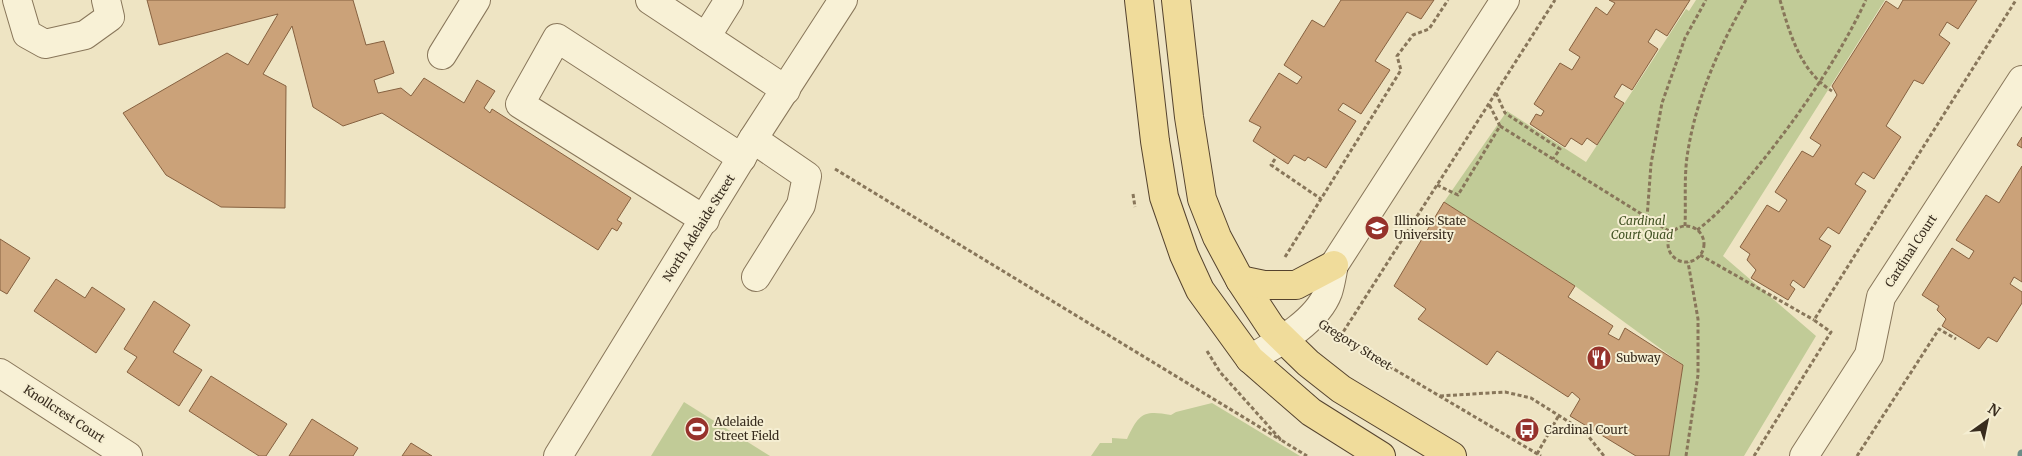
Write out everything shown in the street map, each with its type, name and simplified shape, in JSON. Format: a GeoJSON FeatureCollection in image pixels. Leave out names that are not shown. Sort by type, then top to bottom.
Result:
{"type":"FeatureCollection","features":[{"type":"Feature","properties":{"kind":"main road"},"geometry":{"type":"LineString","coordinates":[[1139,0],[1155,141],[1164,197],[1184,254],[1200,290],[1250,359],[1311,412],[1381,456]]}},
{"type":"Feature","properties":{"kind":"main road"},"geometry":{"type":"LineString","coordinates":[[1176,0],[1189,116],[1202,199],[1217,237],[1240,280],[1272,327],[1308,363],[1341,389],[1452,456]]}},
{"type":"Feature","properties":{"kind":"main road"},"geometry":{"type":"LineString","coordinates":[[1240,280],[1264,285],[1273,276],[1296,285],[1334,265]]}},
{"type":"Feature","properties":{"kind":"street"},"geometry":{"type":"LineString","coordinates":[[17,0],[27,34],[45,44],[85,35],[110,16],[106,0]]}},
{"type":"Feature","properties":{"kind":"street"},"geometry":{"type":"LineString","coordinates":[[442,56],[476,0]]}},
{"type":"Feature","properties":{"kind":"street"},"geometry":{"type":"LineString","coordinates":[[650,0],[786,90]]}},
{"type":"Feature","properties":{"kind":"street"},"geometry":{"type":"LineString","coordinates":[[706,37],[729,0]]}},
{"type":"Feature","properties":{"kind":"street","name":"North Adelaide Street"},"geometry":{"type":"LineString","coordinates":[[558,456],[747,149],[843,0]]}},
{"type":"Feature","properties":{"kind":"street"},"geometry":{"type":"LineString","coordinates":[[1250,359],[1284,340],[1312,317],[1328,293],[1334,265],[1505,0]]}},
{"type":"Feature","properties":{"kind":"street"},"geometry":{"type":"LineString","coordinates":[[705,220],[520,104],[557,38],[747,149],[807,176],[801,205],[756,277]]}},
{"type":"Feature","properties":{"kind":"street","name":"Cardinal Court"},"geometry":{"type":"LineString","coordinates":[[1804,456],[1868,354],[1881,297],[2022,80]]}},
{"type":"Feature","properties":{"kind":"street","name":"Knollcrest Court"},"geometry":{"type":"LineString","coordinates":[[0,373],[128,456]]}},
{"type":"Feature","properties":{"kind":"path"},"geometry":{"type":"LineString","coordinates":[[1273,276],[1401,70],[1397,56],[1413,35],[1429,29],[1448,0]]}},
{"type":"Feature","properties":{"kind":"path"},"geometry":{"type":"LineString","coordinates":[[1340,337],[1555,0]]}},
{"type":"Feature","properties":{"kind":"path"},"geometry":{"type":"LineString","coordinates":[[1648,218],[1651,164],[1662,103],[1686,38],[1706,0]]}},
{"type":"Feature","properties":{"kind":"path"},"geometry":{"type":"LineString","coordinates":[[1685,226],[1687,158],[1702,93],[1725,36],[1746,0]]}},
{"type":"Feature","properties":{"kind":"path"},"geometry":{"type":"LineString","coordinates":[[1780,0],[1789,32],[1801,59],[1819,83],[1832,91]]}},
{"type":"Feature","properties":{"kind":"path"},"geometry":{"type":"LineString","coordinates":[[1697,230],[1740,188],[1786,133],[1854,26],[1866,0]]}},
{"type":"Feature","properties":{"kind":"path"},"geometry":{"type":"LineString","coordinates":[[1814,320],[2016,0]]}},
{"type":"Feature","properties":{"kind":"path"},"geometry":{"type":"LineString","coordinates":[[1496,93],[1504,113],[1560,149],[1553,159]]}},
{"type":"Feature","properties":{"kind":"path"},"geometry":{"type":"LineString","coordinates":[[1489,104],[1500,126],[1672,234]]}},
{"type":"Feature","properties":{"kind":"path"},"geometry":{"type":"LineString","coordinates":[[1437,185],[1458,195],[1500,126]]}},
{"type":"Feature","properties":{"kind":"path"},"geometry":{"type":"LineString","coordinates":[[1275,159],[1271,165],[1321,198]]}},
{"type":"Feature","properties":{"kind":"path"},"geometry":{"type":"LineString","coordinates":[[827,164],[1281,440]]}},
{"type":"Feature","properties":{"kind":"path"},"geometry":{"type":"LineString","coordinates":[[1685,226],[1697,230],[1703,239],[1703,250],[1700,255],[1688,262],[1672,255],[1668,244],[1676,230],[1685,226]]}},
{"type":"Feature","properties":{"kind":"path"},"geometry":{"type":"LineString","coordinates":[[1700,255],[1814,320],[1831,332],[1754,456]]}},
{"type":"Feature","properties":{"kind":"path"},"geometry":{"type":"LineString","coordinates":[[1686,456],[1698,375],[1698,319],[1688,262]]}},
{"type":"Feature","properties":{"kind":"path","name":"Gregory Street"},"geometry":{"type":"LineString","coordinates":[[1312,317],[1340,337],[1541,456]]}},
{"type":"Feature","properties":{"kind":"path"},"geometry":{"type":"LineString","coordinates":[[1856,456],[1939,329],[1956,339]]}},
{"type":"Feature","properties":{"kind":"path"},"geometry":{"type":"LineString","coordinates":[[1439,396],[1505,392],[1531,398],[1585,432],[1604,456]]}},
{"type":"Feature","properties":{"kind":"path"},"geometry":{"type":"LineString","coordinates":[[1537,454],[1559,415]]}},
{"type":"Feature","properties":{"kind":"green space","name":"Cardinal Court Quad"},"geometry":{"type":"Polygon","coordinates":[[[1696,0],[1885,0],[1723,256],[1816,336],[1744,456],[1669,456],[1683,365],[1575,286],[1444,202],[1507,111],[1586,162],[1686,9],[1689,11],[1696,0]]]}},
{"type":"Feature","properties":{"kind":"green space","name":"Adelaide Street Field"},"geometry":{"type":"Polygon","coordinates":[[[684,402],[770,456],[651,456],[684,402]]]}},
{"type":"Feature","properties":{"kind":"green space"},"geometry":{"type":"Polygon","coordinates":[[[1212,403],[1300,456],[1091,456],[1100,443],[1112,443],[1112,438],[1127,439],[1135,424],[1143,415],[1154,413],[1171,415],[1212,403]]]}},
{"type":"Feature","properties":{"kind":"building"},"geometry":{"type":"Polygon","coordinates":[[[147,0],[353,0],[366,45],[384,41],[394,73],[374,80],[378,93],[401,88],[411,96],[424,78],[464,103],[477,80],[495,91],[484,108],[490,113],[492,109],[631,198],[617,220],[622,223],[617,231],[612,228],[598,250],[382,113],[343,126],[313,107],[292,26],[263,74],[286,86],[285,208],[221,207],[166,175],[123,113],[227,53],[248,65],[278,14],[159,45],[147,0]]]}},
{"type":"Feature","properties":{"kind":"building"},"geometry":{"type":"Polygon","coordinates":[[[1341,0],[1434,0],[1421,19],[1407,12],[1375,61],[1390,70],[1361,114],[1343,103],[1338,110],[1356,121],[1326,168],[1308,157],[1305,161],[1294,155],[1288,164],[1253,141],[1261,127],[1249,121],[1279,73],[1297,84],[1302,77],[1284,65],[1312,20],[1324,27],[1341,0]]]}},
{"type":"Feature","properties":{"kind":"building"},"geometry":{"type":"Polygon","coordinates":[[[1609,0],[1690,0],[1667,36],[1656,29],[1648,42],[1658,49],[1632,90],[1622,84],[1614,97],[1624,103],[1597,145],[1587,138],[1582,145],[1571,138],[1565,147],[1530,124],[1536,114],[1541,116],[1544,111],[1534,104],[1560,63],[1572,70],[1580,57],[1569,50],[1596,7],[1607,15],[1615,3],[1609,0]]]}},
{"type":"Feature","properties":{"kind":"building"},"geometry":{"type":"Polygon","coordinates":[[[1903,0],[1977,0],[1958,29],[1947,22],[1939,35],[1950,43],[1923,84],[1914,80],[1886,126],[1901,137],[1874,179],[1863,172],[1855,184],[1866,191],[1839,234],[1828,227],[1819,239],[1831,246],[1804,288],[1793,280],[1790,285],[1795,289],[1788,300],[1751,278],[1756,270],[1747,260],[1750,254],[1740,247],[1767,205],[1779,212],[1787,200],[1775,192],[1802,151],[1813,157],[1821,145],[1810,138],[1837,95],[1832,86],[1886,1],[1898,9],[1903,0]]]}},
{"type":"Feature","properties":{"kind":"building"},"geometry":{"type":"Polygon","coordinates":[[[2022,137],[2022,148],[2017,145],[2022,137]]]}},
{"type":"Feature","properties":{"kind":"building"},"geometry":{"type":"Polygon","coordinates":[[[2022,166],[2022,282],[2014,277],[2010,284],[2022,292],[2022,303],[1997,342],[1988,337],[1979,349],[1942,326],[1946,319],[1937,310],[1939,306],[1922,295],[1952,248],[1969,259],[1974,251],[1956,240],[1986,195],[1999,203],[2022,166]]]}},
{"type":"Feature","properties":{"kind":"building"},"geometry":{"type":"Polygon","coordinates":[[[1444,202],[1575,286],[1568,297],[1613,326],[1608,334],[1619,340],[1625,328],[1683,365],[1669,456],[1636,456],[1570,416],[1580,399],[1572,392],[1568,397],[1497,351],[1487,365],[1418,319],[1426,309],[1394,286],[1444,202]]]}},
{"type":"Feature","properties":{"kind":"building"},"geometry":{"type":"Polygon","coordinates":[[[0,239],[30,258],[7,294],[0,290],[0,239]]]}},
{"type":"Feature","properties":{"kind":"building"},"geometry":{"type":"Polygon","coordinates":[[[56,279],[85,298],[92,287],[125,309],[96,353],[34,311],[56,279]]]}},
{"type":"Feature","properties":{"kind":"building"},"geometry":{"type":"Polygon","coordinates":[[[154,301],[190,325],[173,352],[202,370],[179,406],[127,372],[137,357],[124,349],[154,301]]]}},
{"type":"Feature","properties":{"kind":"building"},"geometry":{"type":"Polygon","coordinates":[[[211,376],[287,424],[266,456],[259,456],[189,411],[211,376]]]}},
{"type":"Feature","properties":{"kind":"building"},"geometry":{"type":"Polygon","coordinates":[[[312,419],[358,448],[353,456],[289,456],[312,419]]]}},
{"type":"Feature","properties":{"kind":"building"},"geometry":{"type":"Polygon","coordinates":[[[411,443],[432,456],[402,456],[411,443]]]}},
{"type":"Feature","properties":{"kind":"place","name":"Illinois State University"},"geometry":{"type":"Point","coordinates":[1377,228]}},
{"type":"Feature","properties":{"kind":"place","name":"Subway"},"geometry":{"type":"Point","coordinates":[1599,358]}},
{"type":"Feature","properties":{"kind":"place","name":"Adelaide Street Field"},"geometry":{"type":"Point","coordinates":[697,429]}},
{"type":"Feature","properties":{"kind":"place","name":"Cardinal Court"},"geometry":{"type":"Point","coordinates":[1527,430]}}]}
